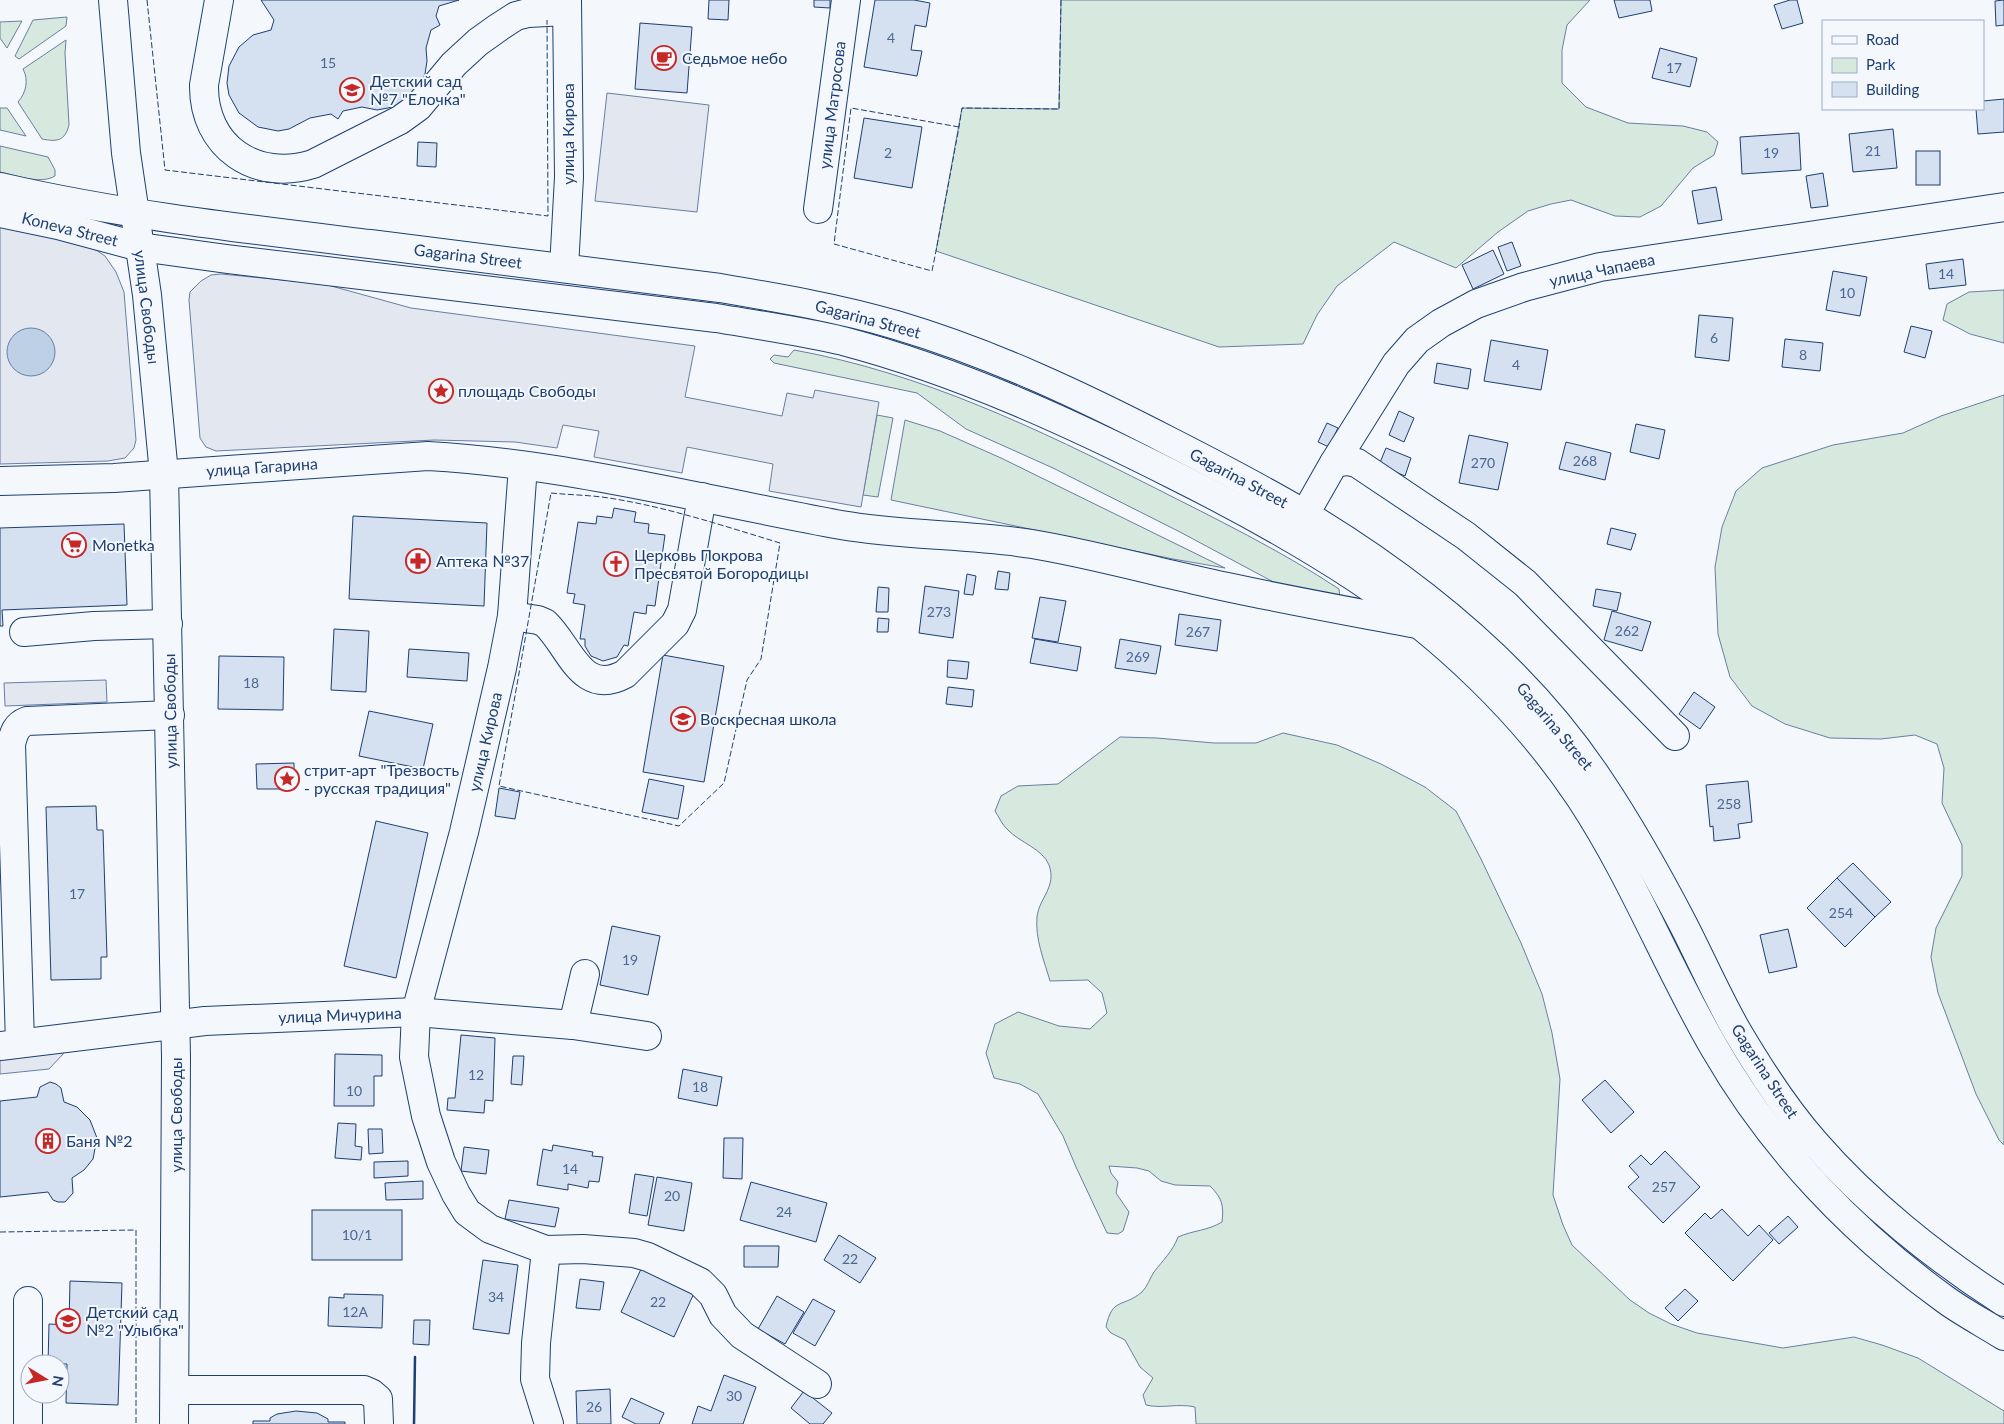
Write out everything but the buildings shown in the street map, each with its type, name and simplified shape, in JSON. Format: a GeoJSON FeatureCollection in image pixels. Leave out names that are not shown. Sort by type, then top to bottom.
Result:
{"type":"FeatureCollection","features":[{"type":"Feature","properties":{"kind":"main road","name":"улица Свободы"},"geometry":{"type":"LineString","coordinates":[[114,0],[126,153],[153,344],[164,474],[175,1023],[174,1424]]}},
{"type":"Feature","properties":{"kind":"main road"},"geometry":{"type":"LineString","coordinates":[[219,0],[204,85],[207,116],[220,140],[231,150],[255,164],[278,169],[313,164],[400,120],[418,107],[454,64],[478,42],[516,16],[567,5]]}},
{"type":"Feature","properties":{"kind":"main road","name":"улица Матросова"},"geometry":{"type":"LineString","coordinates":[[818,209],[846,0]]}},
{"type":"Feature","properties":{"kind":"main road","name":"улица Кирова"},"geometry":{"type":"LineString","coordinates":[[564,268],[569,177],[567,5]]}},
{"type":"Feature","properties":{"kind":"main road","name":"Koneva Street"},"geometry":{"type":"LineString","coordinates":[[0,187],[62,201],[135,214]]}},
{"type":"Feature","properties":{"kind":"main road","name":"улица Чапаева"},"geometry":{"type":"LineString","coordinates":[[1305,514],[1334,463],[1396,364],[1417,340],[1441,323],[1476,304],[1524,287],[1600,267],[2004,207]]}},
{"type":"Feature","properties":{"kind":"main road","name":"Koneva Street"},"geometry":{"type":"LineString","coordinates":[[0,213],[58,225],[140,247]]}},
{"type":"Feature","properties":{"kind":"main road","name":"Gagarina Street"},"geometry":{"type":"LineString","coordinates":[[135,214],[231,228],[564,268],[792,300],[898,326],[1009,365],[1055,385],[1166,439],[1305,514],[1375,559],[1433,603],[1464,628],[1530,692],[1599,779],[1634,835],[1736,1029],[1785,1105],[1846,1176],[1892,1218],[1961,1275],[2004,1302]]}},
{"type":"Feature","properties":{"kind":"main road","name":"Gagarina Street"},"geometry":{"type":"LineString","coordinates":[[140,247],[227,260],[716,318],[839,340],[944,372],[1046,412],[1214,496],[1291,538],[1358,580],[1417,624],[1455,656],[1512,712],[1542,747],[1578,795],[1613,849],[1715,1051],[1765,1125],[1794,1162],[1828,1199],[1875,1242],[1947,1301],[2004,1336]]}},
{"type":"Feature","properties":{"kind":"main road","name":"улица Гагарина"},"geometry":{"type":"LineString","coordinates":[[0,481],[114,478],[428,456],[523,466],[626,481],[846,526],[906,534],[984,538],[1035,545],[1271,597],[1417,624]]}},
{"type":"Feature","properties":{"kind":"main road"},"geometry":{"type":"LineString","coordinates":[[1334,463],[1348,461],[1358,463],[1466,536],[1519,578],[1675,736]]}},
{"type":"Feature","properties":{"kind":"main road","name":"улица Кирова"},"geometry":{"type":"LineString","coordinates":[[416,1012],[464,832],[512,616],[523,466]]}},
{"type":"Feature","properties":{"kind":"main road"},"geometry":{"type":"LineString","coordinates":[[512,616],[545,623],[584,674],[593,679],[604,681],[616,679],[625,674],[675,624],[682,610],[702,497]]}},
{"type":"Feature","properties":{"kind":"main road"},"geometry":{"type":"LineString","coordinates":[[24,632],[94,626],[168,624]]}},
{"type":"Feature","properties":{"kind":"main road"},"geometry":{"type":"LineString","coordinates":[[10,1045],[11,744],[15,731],[20,724],[27,721],[170,715]]}},
{"type":"Feature","properties":{"kind":"main road"},"geometry":{"type":"LineString","coordinates":[[573,1025],[585,974]]}},
{"type":"Feature","properties":{"kind":"main road"},"geometry":{"type":"LineString","coordinates":[[416,1012],[573,1025],[647,1036]]}},
{"type":"Feature","properties":{"kind":"main road","name":"улица Мичурина"},"geometry":{"type":"LineString","coordinates":[[10,1045],[175,1023],[416,1012],[414,1057],[426,1116],[441,1162],[456,1194],[467,1212],[490,1229],[546,1250]]}},
{"type":"Feature","properties":{"kind":"main road"},"geometry":{"type":"LineString","coordinates":[[549,1424],[535,1380],[536,1343],[546,1250],[583,1249],[634,1253],[648,1257],[700,1282],[713,1295],[723,1315],[742,1335],[817,1384]]}},
{"type":"Feature","properties":{"kind":"main road"},"geometry":{"type":"LineString","coordinates":[[28,1301],[28,1424]]}},
{"type":"Feature","properties":{"kind":"main road"},"geometry":{"type":"LineString","coordinates":[[175,1390],[364,1390],[378,1399],[379,1424]]}},
{"type":"Feature","properties":{"kind":"green space"},"geometry":{"type":"Polygon","coordinates":[[[1061,0],[1590,0],[1567,25],[1562,50],[1562,83],[1586,107],[1628,123],[1683,126],[1707,132],[1718,142],[1714,155],[1693,168],[1661,206],[1640,217],[1615,216],[1571,200],[1551,204],[1528,211],[1498,232],[1456,268],[1394,242],[1337,286],[1317,315],[1303,344],[1219,347],[936,251],[962,108],[1059,109],[1061,0]]]}},
{"type":"Feature","properties":{"kind":"green space"},"geometry":{"type":"Polygon","coordinates":[[[67,17],[66,26],[19,59],[15,56],[33,20],[67,17]]]}},
{"type":"Feature","properties":{"kind":"green space"},"geometry":{"type":"Polygon","coordinates":[[[22,21],[7,48],[0,38],[0,22],[22,21]]]}},
{"type":"Feature","properties":{"kind":"green space"},"geometry":{"type":"Polygon","coordinates":[[[66,40],[69,125],[65,134],[60,139],[42,139],[18,102],[26,86],[23,69],[66,40]]]}},
{"type":"Feature","properties":{"kind":"green space"},"geometry":{"type":"Polygon","coordinates":[[[0,108],[7,108],[26,136],[0,130],[0,108]]]}},
{"type":"Feature","properties":{"kind":"green space"},"geometry":{"type":"Polygon","coordinates":[[[0,146],[48,157],[55,170],[55,176],[42,180],[0,172],[0,146]]]}},
{"type":"Feature","properties":{"kind":"green space"},"geometry":{"type":"Polygon","coordinates":[[[2004,290],[2004,343],[1970,334],[1943,320],[1947,304],[1969,292],[2004,290]]]}},
{"type":"Feature","properties":{"kind":"green space"},"geometry":{"type":"Polygon","coordinates":[[[794,350],[888,373],[934,388],[1023,424],[1110,465],[1271,548],[1339,589],[1340,598],[1279,585],[1180,532],[1053,468],[966,429],[917,393],[774,363],[770,359],[774,355],[788,357],[794,350]]]}},
{"type":"Feature","properties":{"kind":"green space"},"geometry":{"type":"Polygon","coordinates":[[[2004,395],[2004,1145],[1999,1140],[1976,1094],[1938,993],[1931,957],[1936,928],[1962,876],[1962,845],[1942,803],[1944,768],[1937,744],[1915,735],[1881,739],[1830,738],[1785,724],[1752,706],[1730,677],[1718,634],[1715,567],[1722,527],[1736,491],[1762,468],[1833,445],[1903,433],[1941,416],[2004,395]]]}},
{"type":"Feature","properties":{"kind":"green space"},"geometry":{"type":"Polygon","coordinates":[[[877,415],[893,418],[878,497],[863,495],[877,415]]]}},
{"type":"Feature","properties":{"kind":"green space"},"geometry":{"type":"Polygon","coordinates":[[[905,420],[940,431],[1001,458],[1225,568],[1173,559],[891,500],[905,420]]]}},
{"type":"Feature","properties":{"kind":"green space"},"geometry":{"type":"Polygon","coordinates":[[[1283,733],[1337,745],[1381,764],[1425,787],[1456,811],[1521,943],[1542,994],[1552,1033],[1560,1079],[1553,1195],[1572,1245],[1630,1300],[1649,1313],[1671,1324],[1697,1333],[1783,1348],[1854,1337],[1882,1345],[1918,1358],[2004,1411],[2004,1424],[1196,1424],[1195,1407],[1146,1405],[1143,1395],[1153,1378],[1140,1367],[1125,1340],[1111,1333],[1106,1327],[1108,1318],[1115,1307],[1144,1290],[1154,1272],[1171,1251],[1178,1237],[1222,1222],[1223,1211],[1221,1202],[1210,1186],[1175,1185],[1161,1181],[1149,1171],[1109,1166],[1111,1173],[1118,1182],[1116,1193],[1129,1212],[1123,1231],[1118,1234],[1107,1233],[1063,1136],[1038,1094],[1020,1084],[994,1078],[986,1053],[995,1024],[1018,1012],[1059,1026],[1090,1029],[1107,1013],[1102,993],[1088,980],[1050,981],[1037,933],[1038,910],[1051,880],[1049,865],[1042,854],[1006,828],[995,811],[1001,796],[1018,786],[1058,784],[1120,737],[1214,743],[1256,743],[1283,733]]]}},
{"type":"Feature","properties":{"kind":"shaded area"},"geometry":{"type":"Polygon","coordinates":[[[607,93],[709,105],[697,212],[595,201],[607,93]]]}},
{"type":"Feature","properties":{"kind":"shaded area"},"geometry":{"type":"Polygon","coordinates":[[[0,226],[85,245],[105,256],[116,272],[124,292],[136,440],[134,448],[125,458],[108,461],[0,464],[0,226]]]}},
{"type":"Feature","properties":{"kind":"shaded area","name":"площадь Свободы"},"geometry":{"type":"Polygon","coordinates":[[[221,274],[324,284],[411,308],[695,346],[685,397],[782,416],[787,393],[813,398],[815,390],[879,402],[861,507],[769,491],[773,464],[687,447],[682,473],[594,457],[599,431],[563,425],[557,448],[515,442],[434,440],[216,451],[206,447],[200,438],[189,300],[190,292],[201,281],[211,275],[221,274]]]}},
{"type":"Feature","properties":{"kind":"shaded area"},"geometry":{"type":"Polygon","coordinates":[[[106,680],[107,702],[5,706],[4,683],[106,680]]]}},
{"type":"Feature","properties":{"kind":"shaded area"},"geometry":{"type":"Polygon","coordinates":[[[65,1052],[49,1069],[0,1074],[0,1059],[65,1052]]]}},
{"type":"Feature","properties":{"kind":"water"},"geometry":{"type":"Polygon","coordinates":[[[31,328],[40,330],[48,335],[53,343],[55,352],[53,361],[48,369],[40,374],[31,376],[22,374],[14,369],[9,361],[7,352],[9,343],[14,335],[22,330],[31,328]]]}},
{"type":"Feature","properties":{"kind":"fence"},"geometry":{"type":"LineString","coordinates":[[147,0],[165,170],[548,216],[547,20]]}},
{"type":"Feature","properties":{"kind":"fence"},"geometry":{"type":"LineString","coordinates":[[959,127],[851,108],[834,244],[932,271],[959,127],[962,108],[1059,109],[1061,0]]}},
{"type":"Feature","properties":{"kind":"fence"},"geometry":{"type":"LineString","coordinates":[[551,493],[602,497],[652,506],[780,543],[761,659],[747,680],[724,783],[679,826],[499,786],[551,493]]}},
{"type":"Feature","properties":{"kind":"fence"},"geometry":{"type":"LineString","coordinates":[[0,1232],[136,1230],[136,1424]]}},
{"type":"Feature","properties":{"kind":"wall"},"geometry":{"type":"LineString","coordinates":[[414,1424],[415,1357]]}},
{"type":"Feature","properties":{"kind":"place","name":"Седьмое небо"},"geometry":{"type":"Point","coordinates":[664,58]}},
{"type":"Feature","properties":{"kind":"place","name":"Детский сад №7 \"Елочка\""},"geometry":{"type":"Point","coordinates":[352,90]}},
{"type":"Feature","properties":{"kind":"place","name":"площадь Свободы"},"geometry":{"type":"Point","coordinates":[441,391]}},
{"type":"Feature","properties":{"kind":"place","name":"Monetka"},"geometry":{"type":"Point","coordinates":[74,545]}},
{"type":"Feature","properties":{"kind":"place","name":"Аптека №37"},"geometry":{"type":"Point","coordinates":[418,561]}},
{"type":"Feature","properties":{"kind":"place","name":"Церковь Покрова Пресвятой Богородицы"},"geometry":{"type":"Point","coordinates":[616,564]}},
{"type":"Feature","properties":{"kind":"place","name":"Воскресная школа"},"geometry":{"type":"Point","coordinates":[683,719]}},
{"type":"Feature","properties":{"kind":"place","name":"стрит-арт \"Трезвость - русская традиция\""},"geometry":{"type":"Point","coordinates":[287,779]}},
{"type":"Feature","properties":{"kind":"place","name":"Баня №2"},"geometry":{"type":"Point","coordinates":[48,1141]}},
{"type":"Feature","properties":{"kind":"place","name":"Детский сад №2 \"Улыбка\""},"geometry":{"type":"Point","coordinates":[68,1321]}}]}
